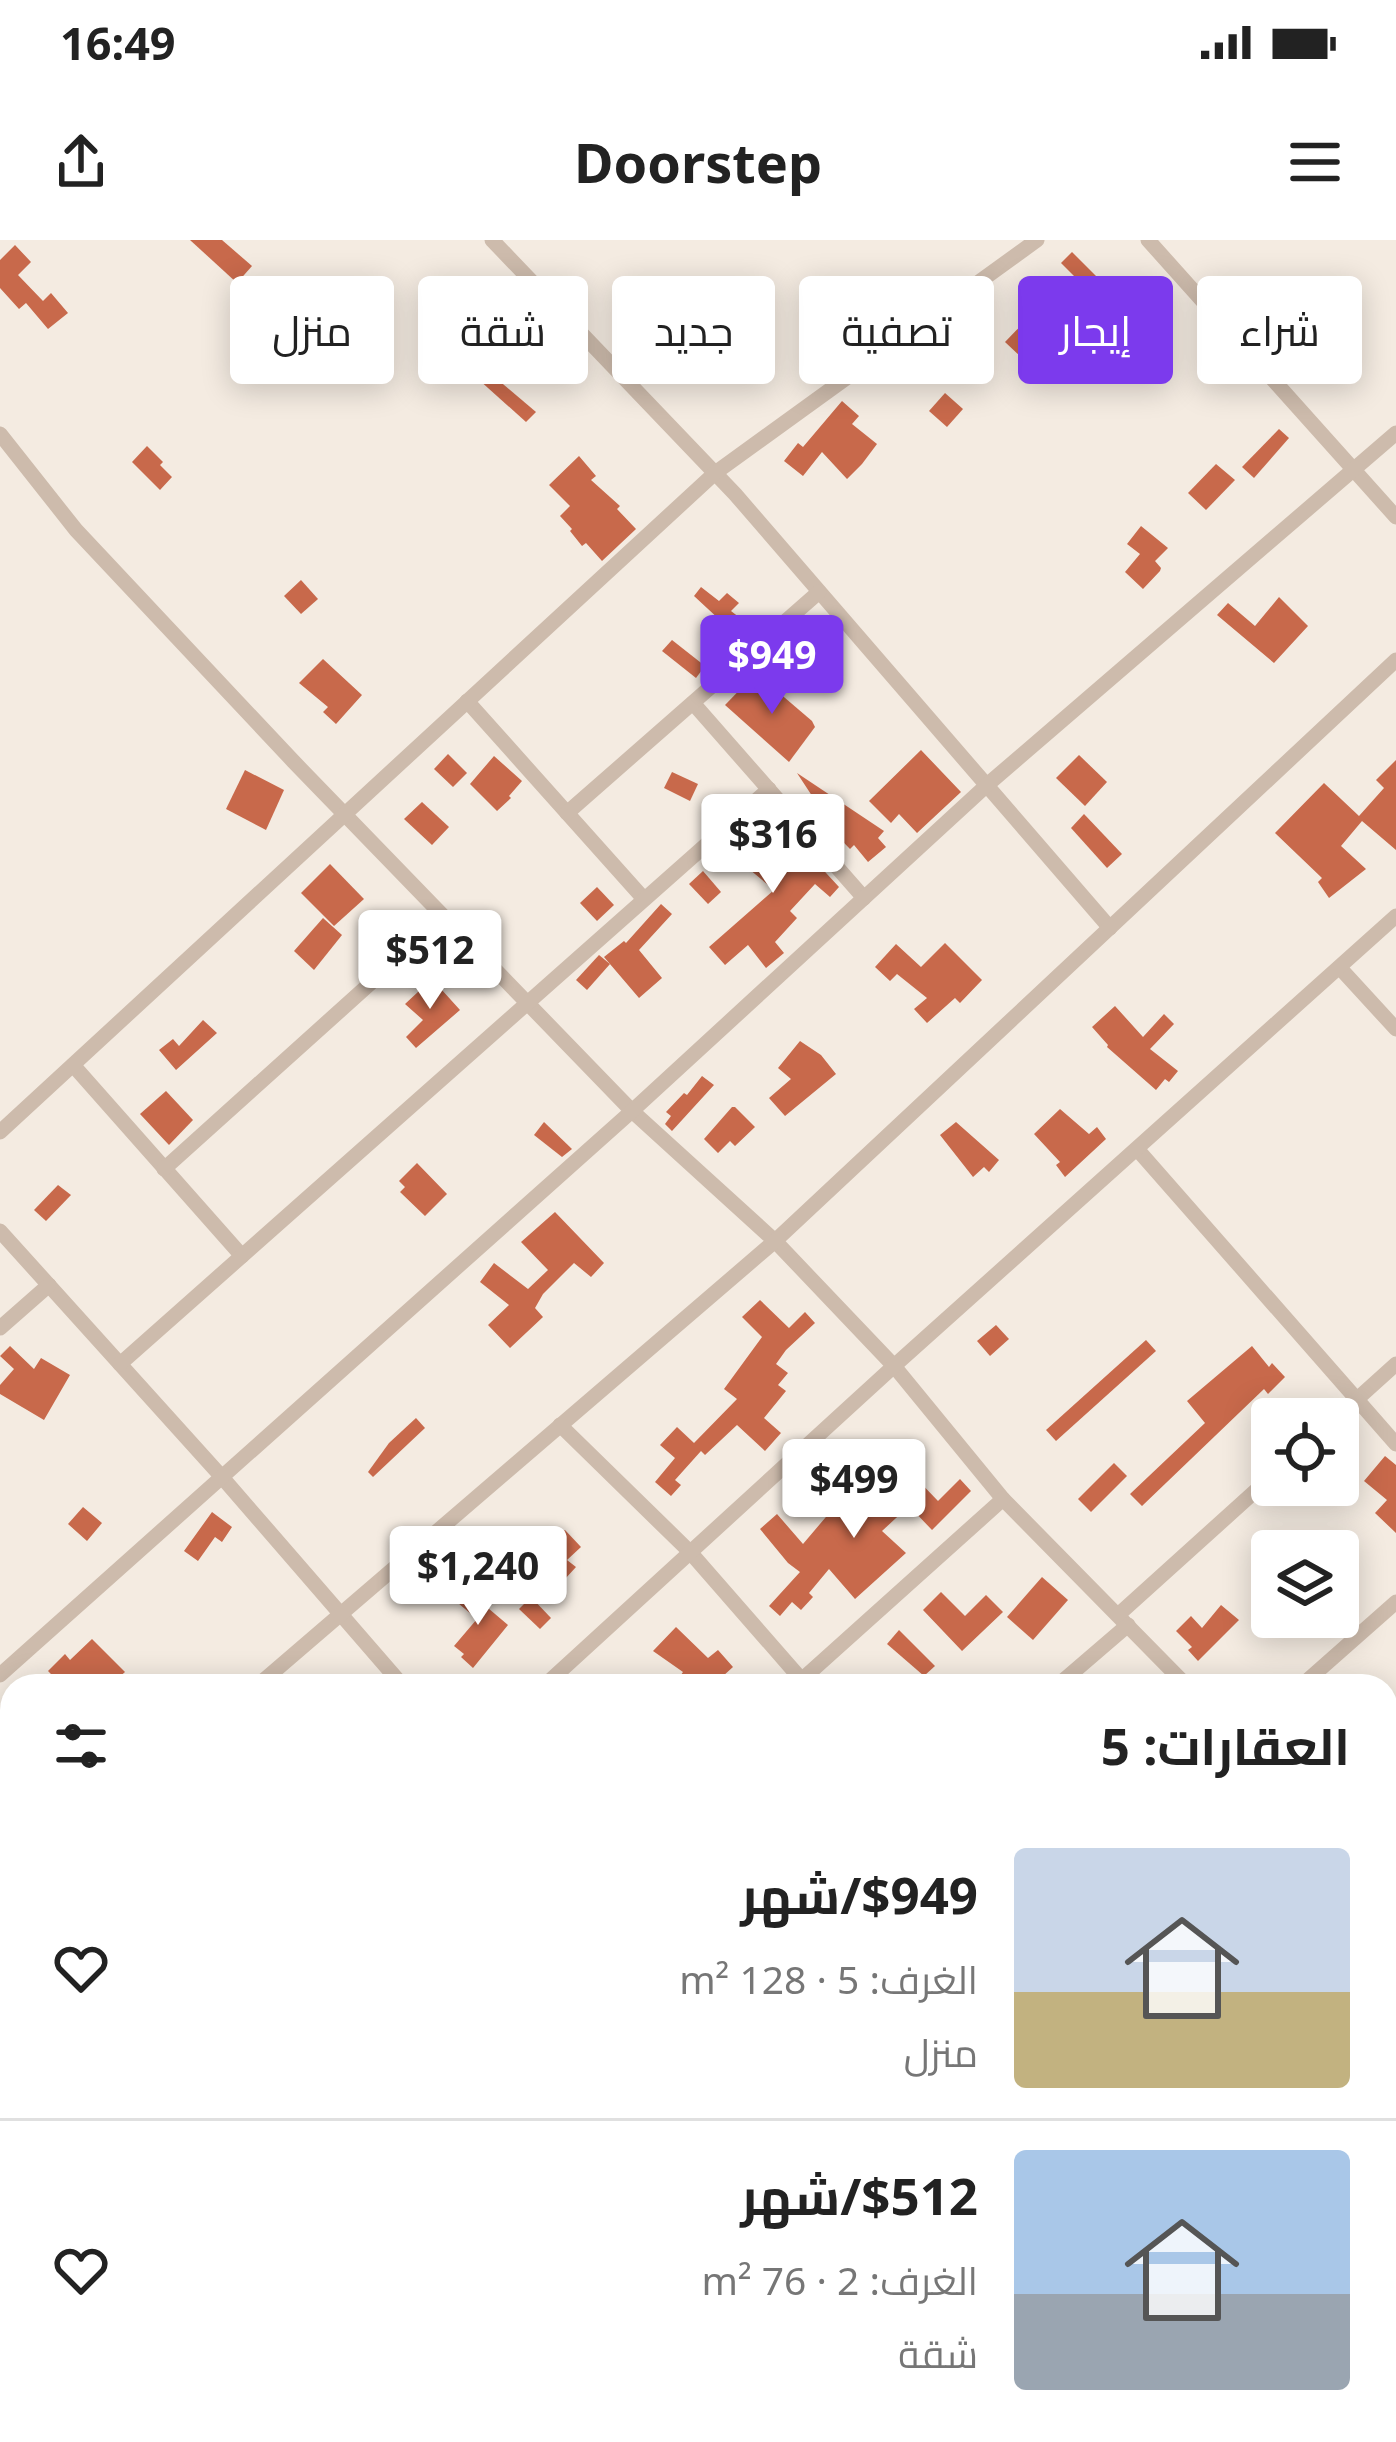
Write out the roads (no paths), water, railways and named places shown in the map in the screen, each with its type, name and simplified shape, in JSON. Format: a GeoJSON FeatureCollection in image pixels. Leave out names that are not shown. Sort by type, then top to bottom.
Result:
{"type":"FeatureCollection","features":[{"type":"Feature","properties":{"kind":"street"},"geometry":{"type":"LineString","coordinates":[[491,240],[715,473],[1110,928]]}},
{"type":"Feature","properties":{"kind":"street"},"geometry":{"type":"LineString","coordinates":[[0,1132],[715,473],[1037,240]]}},
{"type":"Feature","properties":{"kind":"street"},"geometry":{"type":"LineString","coordinates":[[1148,240],[1396,518]]}},
{"type":"Feature","properties":{"kind":"street"},"geometry":{"type":"LineString","coordinates":[[1,1674],[632,1111],[987,785],[1396,433]]}},
{"type":"Feature","properties":{"kind":"street"},"geometry":{"type":"LineString","coordinates":[[0,434],[76,530],[344,814],[632,1111],[775,1241],[894,1366],[1004,1499],[1175,1674]]}},
{"type":"Feature","properties":{"kind":"street"},"geometry":{"type":"LineString","coordinates":[[567,813],[820,592]]}},
{"type":"Feature","properties":{"kind":"street"},"geometry":{"type":"LineString","coordinates":[[271,1674],[775,1241],[1396,660]]}},
{"type":"Feature","properties":{"kind":"street"},"geometry":{"type":"LineString","coordinates":[[467,701],[644,899]]}},
{"type":"Feature","properties":{"kind":"street"},"geometry":{"type":"LineString","coordinates":[[693,703],[864,898]]}},
{"type":"Feature","properties":{"kind":"street"},"geometry":{"type":"LineString","coordinates":[[120,1364],[769,789]]}},
{"type":"Feature","properties":{"kind":"street"},"geometry":{"type":"LineString","coordinates":[[557,1674],[1396,916]]}},
{"type":"Feature","properties":{"kind":"street"},"geometry":{"type":"LineString","coordinates":[[164,1169],[444,917]]}},
{"type":"Feature","properties":{"kind":"street"},"geometry":{"type":"LineString","coordinates":[[1340,968],[1396,1029]]}},
{"type":"Feature","properties":{"kind":"street"},"geometry":{"type":"LineString","coordinates":[[73,1065],[242,1256]]}},
{"type":"Feature","properties":{"kind":"street"},"geometry":{"type":"LineString","coordinates":[[1137,1149],[1355,1398]]}},
{"type":"Feature","properties":{"kind":"street"},"geometry":{"type":"LineString","coordinates":[[0,1231],[394,1674]]}},
{"type":"Feature","properties":{"kind":"street"},"geometry":{"type":"LineString","coordinates":[[0,1328],[49,1285]]}},
{"type":"Feature","properties":{"kind":"street"},"geometry":{"type":"LineString","coordinates":[[1359,1398],[1396,1364]]}},
{"type":"Feature","properties":{"kind":"street"},"geometry":{"type":"LineString","coordinates":[[1359,1402],[1396,1444]]}},
{"type":"Feature","properties":{"kind":"street"},"geometry":{"type":"LineString","coordinates":[[560,1425],[690,1552],[793,1674]]}},
{"type":"Feature","properties":{"kind":"street"},"geometry":{"type":"LineString","coordinates":[[1069,1674],[1251,1496]]}},
{"type":"Feature","properties":{"kind":"street"},"geometry":{"type":"LineString","coordinates":[[812,1674],[1004,1499]]}},
{"type":"Feature","properties":{"kind":"street"},"geometry":{"type":"LineString","coordinates":[[1315,1674],[1396,1602]]}}]}
